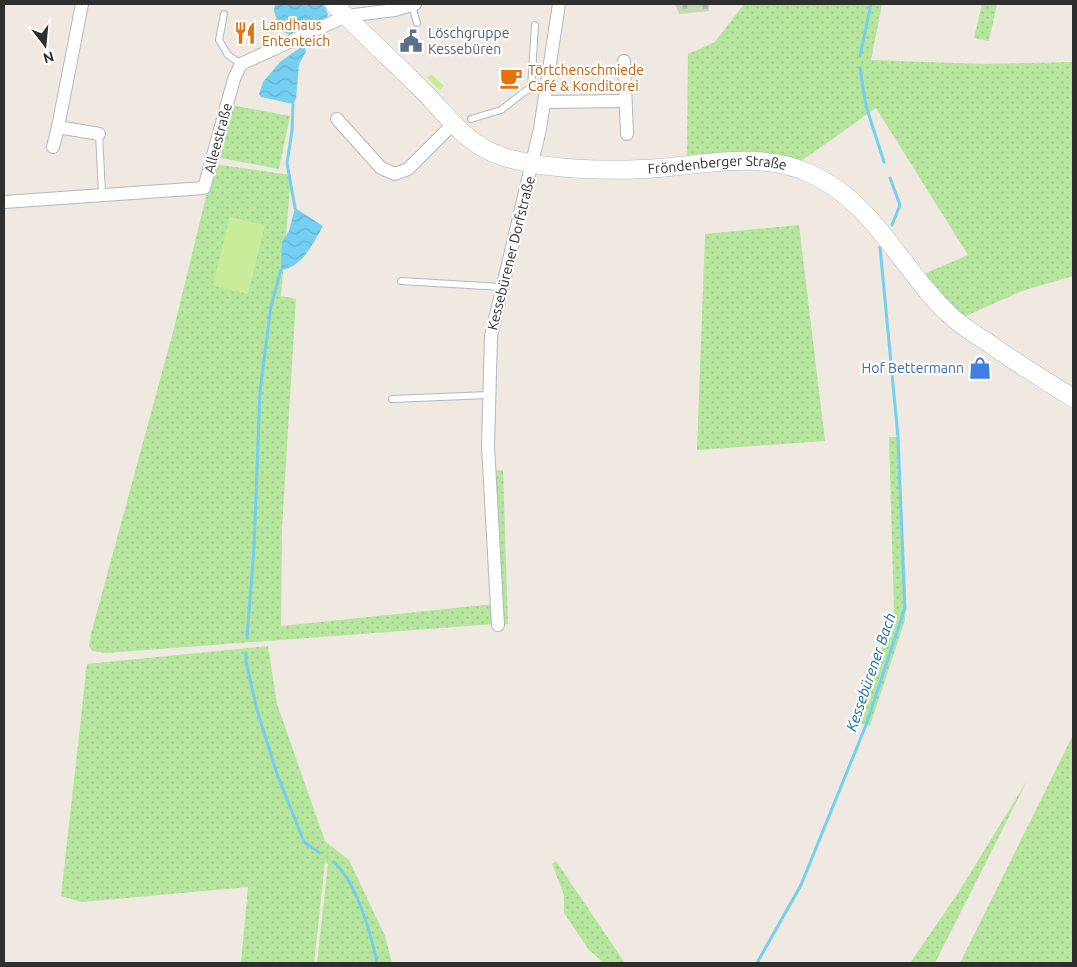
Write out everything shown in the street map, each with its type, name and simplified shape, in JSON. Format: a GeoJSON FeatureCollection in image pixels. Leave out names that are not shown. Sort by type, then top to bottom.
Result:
{"type":"FeatureCollection","features":[{"type":"Feature","properties":{"kind":"main road","name":"Fröndenberger Straße"},"geometry":{"type":"LineString","coordinates":[[340,10],[425,93],[452,124],[488,151],[500,156],[533,163],[633,169],[722,161],[754,161],[777,163],[809,173],[828,182],[861,209],[950,316],[1073,398]]}},
{"type":"Feature","properties":{"kind":"street"},"geometry":{"type":"LineString","coordinates":[[54,147],[82,4]]}},
{"type":"Feature","properties":{"kind":"street","name":"Kessebürener Dorfstraße"},"geometry":{"type":"LineString","coordinates":[[498,625],[488,446],[491,336],[533,163],[545,102],[559,4]]}},
{"type":"Feature","properties":{"kind":"street"},"geometry":{"type":"LineString","coordinates":[[241,64],[340,10],[413,5]]}},
{"type":"Feature","properties":{"kind":"street"},"geometry":{"type":"LineString","coordinates":[[624,61],[624,102],[627,134]]}},
{"type":"Feature","properties":{"kind":"street","name":"Alleestraße"},"geometry":{"type":"LineString","coordinates":[[4,202],[204,188],[234,78],[241,64]]}},
{"type":"Feature","properties":{"kind":"street"},"geometry":{"type":"LineString","coordinates":[[545,102],[624,102]]}},
{"type":"Feature","properties":{"kind":"street"},"geometry":{"type":"LineString","coordinates":[[337,119],[381,168],[395,174],[408,168],[452,124]]}},
{"type":"Feature","properties":{"kind":"street"},"geometry":{"type":"LineString","coordinates":[[58,127],[98,134]]}},
{"type":"Feature","properties":{"kind":"lane"},"geometry":{"type":"LineString","coordinates":[[413,5],[416,23]]}},
{"type":"Feature","properties":{"kind":"lane"},"geometry":{"type":"LineString","coordinates":[[224,14],[219,40],[228,55],[241,64]]}},
{"type":"Feature","properties":{"kind":"lane"},"geometry":{"type":"LineString","coordinates":[[531,89],[535,25]]}},
{"type":"Feature","properties":{"kind":"lane"},"geometry":{"type":"LineString","coordinates":[[471,119],[496,112],[519,95],[531,89],[547,87]]}},
{"type":"Feature","properties":{"kind":"lane"},"geometry":{"type":"LineString","coordinates":[[98,134],[102,194]]}},
{"type":"Feature","properties":{"kind":"lane"},"geometry":{"type":"LineString","coordinates":[[401,281],[502,287]]}},
{"type":"Feature","properties":{"kind":"lane"},"geometry":{"type":"LineString","coordinates":[[392,399],[489,395]]}},
{"type":"Feature","properties":{"kind":"green space"},"geometry":{"type":"Polygon","coordinates":[[[675,4],[709,4],[709,11],[679,14],[675,4]]]}},
{"type":"Feature","properties":{"kind":"green space"},"geometry":{"type":"Polygon","coordinates":[[[744,4],[882,4],[871,60],[984,64],[1073,62],[1073,276],[1022,291],[959,319],[921,275],[968,255],[876,108],[797,164],[687,161],[688,54],[715,42],[744,4]]]}},
{"type":"Feature","properties":{"kind":"green space"},"geometry":{"type":"Polygon","coordinates":[[[982,4],[997,4],[989,41],[974,38],[982,4]]]}},
{"type":"Feature","properties":{"kind":"green space"},"geometry":{"type":"Polygon","coordinates":[[[431,74],[444,86],[440,90],[427,78],[431,74]]]}},
{"type":"Feature","properties":{"kind":"green space"},"geometry":{"type":"Polygon","coordinates":[[[231,105],[290,116],[279,169],[220,158],[231,105]]]}},
{"type":"Feature","properties":{"kind":"green space"},"geometry":{"type":"Polygon","coordinates":[[[214,164],[291,175],[281,296],[296,299],[282,528],[281,626],[494,604],[495,624],[106,653],[92,651],[89,646],[91,634],[173,332],[214,164]]]}},
{"type":"Feature","properties":{"kind":"green space"},"geometry":{"type":"Polygon","coordinates":[[[230,217],[265,225],[248,294],[213,285],[230,217]]]}},
{"type":"Feature","properties":{"kind":"green space"},"geometry":{"type":"Polygon","coordinates":[[[799,225],[825,441],[697,450],[705,234],[799,225]]]}},
{"type":"Feature","properties":{"kind":"green space"},"geometry":{"type":"Polygon","coordinates":[[[889,437],[898,437],[905,620],[870,726],[857,722],[894,611],[889,437]]]}},
{"type":"Feature","properties":{"kind":"green space"},"geometry":{"type":"Polygon","coordinates":[[[503,470],[508,624],[499,625],[492,471],[503,470]]]}},
{"type":"Feature","properties":{"kind":"green space"},"geometry":{"type":"Polygon","coordinates":[[[268,646],[277,704],[325,841],[349,860],[385,936],[392,963],[317,963],[328,864],[325,862],[314,963],[241,963],[248,887],[82,902],[61,896],[87,664],[268,646]]]}},
{"type":"Feature","properties":{"kind":"green space"},"geometry":{"type":"Polygon","coordinates":[[[1073,735],[1073,963],[960,963],[1073,735]]]}},
{"type":"Feature","properties":{"kind":"green space"},"geometry":{"type":"Polygon","coordinates":[[[1027,781],[935,963],[910,963],[958,893],[1027,781]]]}},
{"type":"Feature","properties":{"kind":"green space"},"geometry":{"type":"Polygon","coordinates":[[[556,861],[625,963],[604,963],[589,950],[564,913],[564,895],[552,864],[556,861]]]}},
{"type":"Feature","properties":{"kind":"water"},"geometry":{"type":"Polygon","coordinates":[[[275,4],[323,4],[328,14],[325,23],[292,36],[280,30],[274,11],[275,4]]]}},
{"type":"Feature","properties":{"kind":"water"},"geometry":{"type":"Polygon","coordinates":[[[304,45],[306,52],[299,64],[296,99],[293,104],[261,97],[259,94],[263,82],[280,62],[304,45]]]}},
{"type":"Feature","properties":{"kind":"water"},"geometry":{"type":"Polygon","coordinates":[[[295,208],[323,226],[311,247],[301,259],[289,268],[281,270],[282,242],[289,231],[295,208]]]}},
{"type":"Feature","properties":{"kind":"waterway","name":"Kessebürener Bach"},"geometry":{"type":"LineString","coordinates":[[860,56],[871,4]]}},
{"type":"Feature","properties":{"kind":"waterway","name":"Kessebürener Bach"},"geometry":{"type":"LineString","coordinates":[[860,68],[866,106],[884,162]]}},
{"type":"Feature","properties":{"kind":"waterway"},"geometry":{"type":"LineString","coordinates":[[293,104],[292,131],[287,163],[295,208]]}},
{"type":"Feature","properties":{"kind":"waterway","name":"Kessebürener Bach"},"geometry":{"type":"LineString","coordinates":[[890,178],[900,205],[892,225]]}},
{"type":"Feature","properties":{"kind":"waterway","name":"Kessebürener Bach"},"geometry":{"type":"LineString","coordinates":[[757,963],[801,885],[866,725],[905,608],[898,437],[880,247]]}},
{"type":"Feature","properties":{"kind":"waterway"},"geometry":{"type":"LineString","coordinates":[[247,638],[254,548],[260,391],[271,306],[281,270]]}},
{"type":"Feature","properties":{"kind":"waterway"},"geometry":{"type":"LineString","coordinates":[[246,653],[246,661],[257,710],[277,774],[304,842],[320,853]]}},
{"type":"Feature","properties":{"kind":"waterway"},"geometry":{"type":"LineString","coordinates":[[334,862],[349,882],[362,909],[377,963]]}},
{"type":"Feature","properties":{"kind":"place","name":"Landhaus Ententeich"},"geometry":{"type":"Point","coordinates":[245,33]}},
{"type":"Feature","properties":{"kind":"place","name":"Löschgruppe Kessebüren"},"geometry":{"type":"Point","coordinates":[411,41]}},
{"type":"Feature","properties":{"kind":"place","name":"Törtchenschmiede Café & Konditorei"},"geometry":{"type":"Point","coordinates":[511,78]}},
{"type":"Feature","properties":{"kind":"place","name":"Hof Bettermann"},"geometry":{"type":"Point","coordinates":[980,368]}}]}
